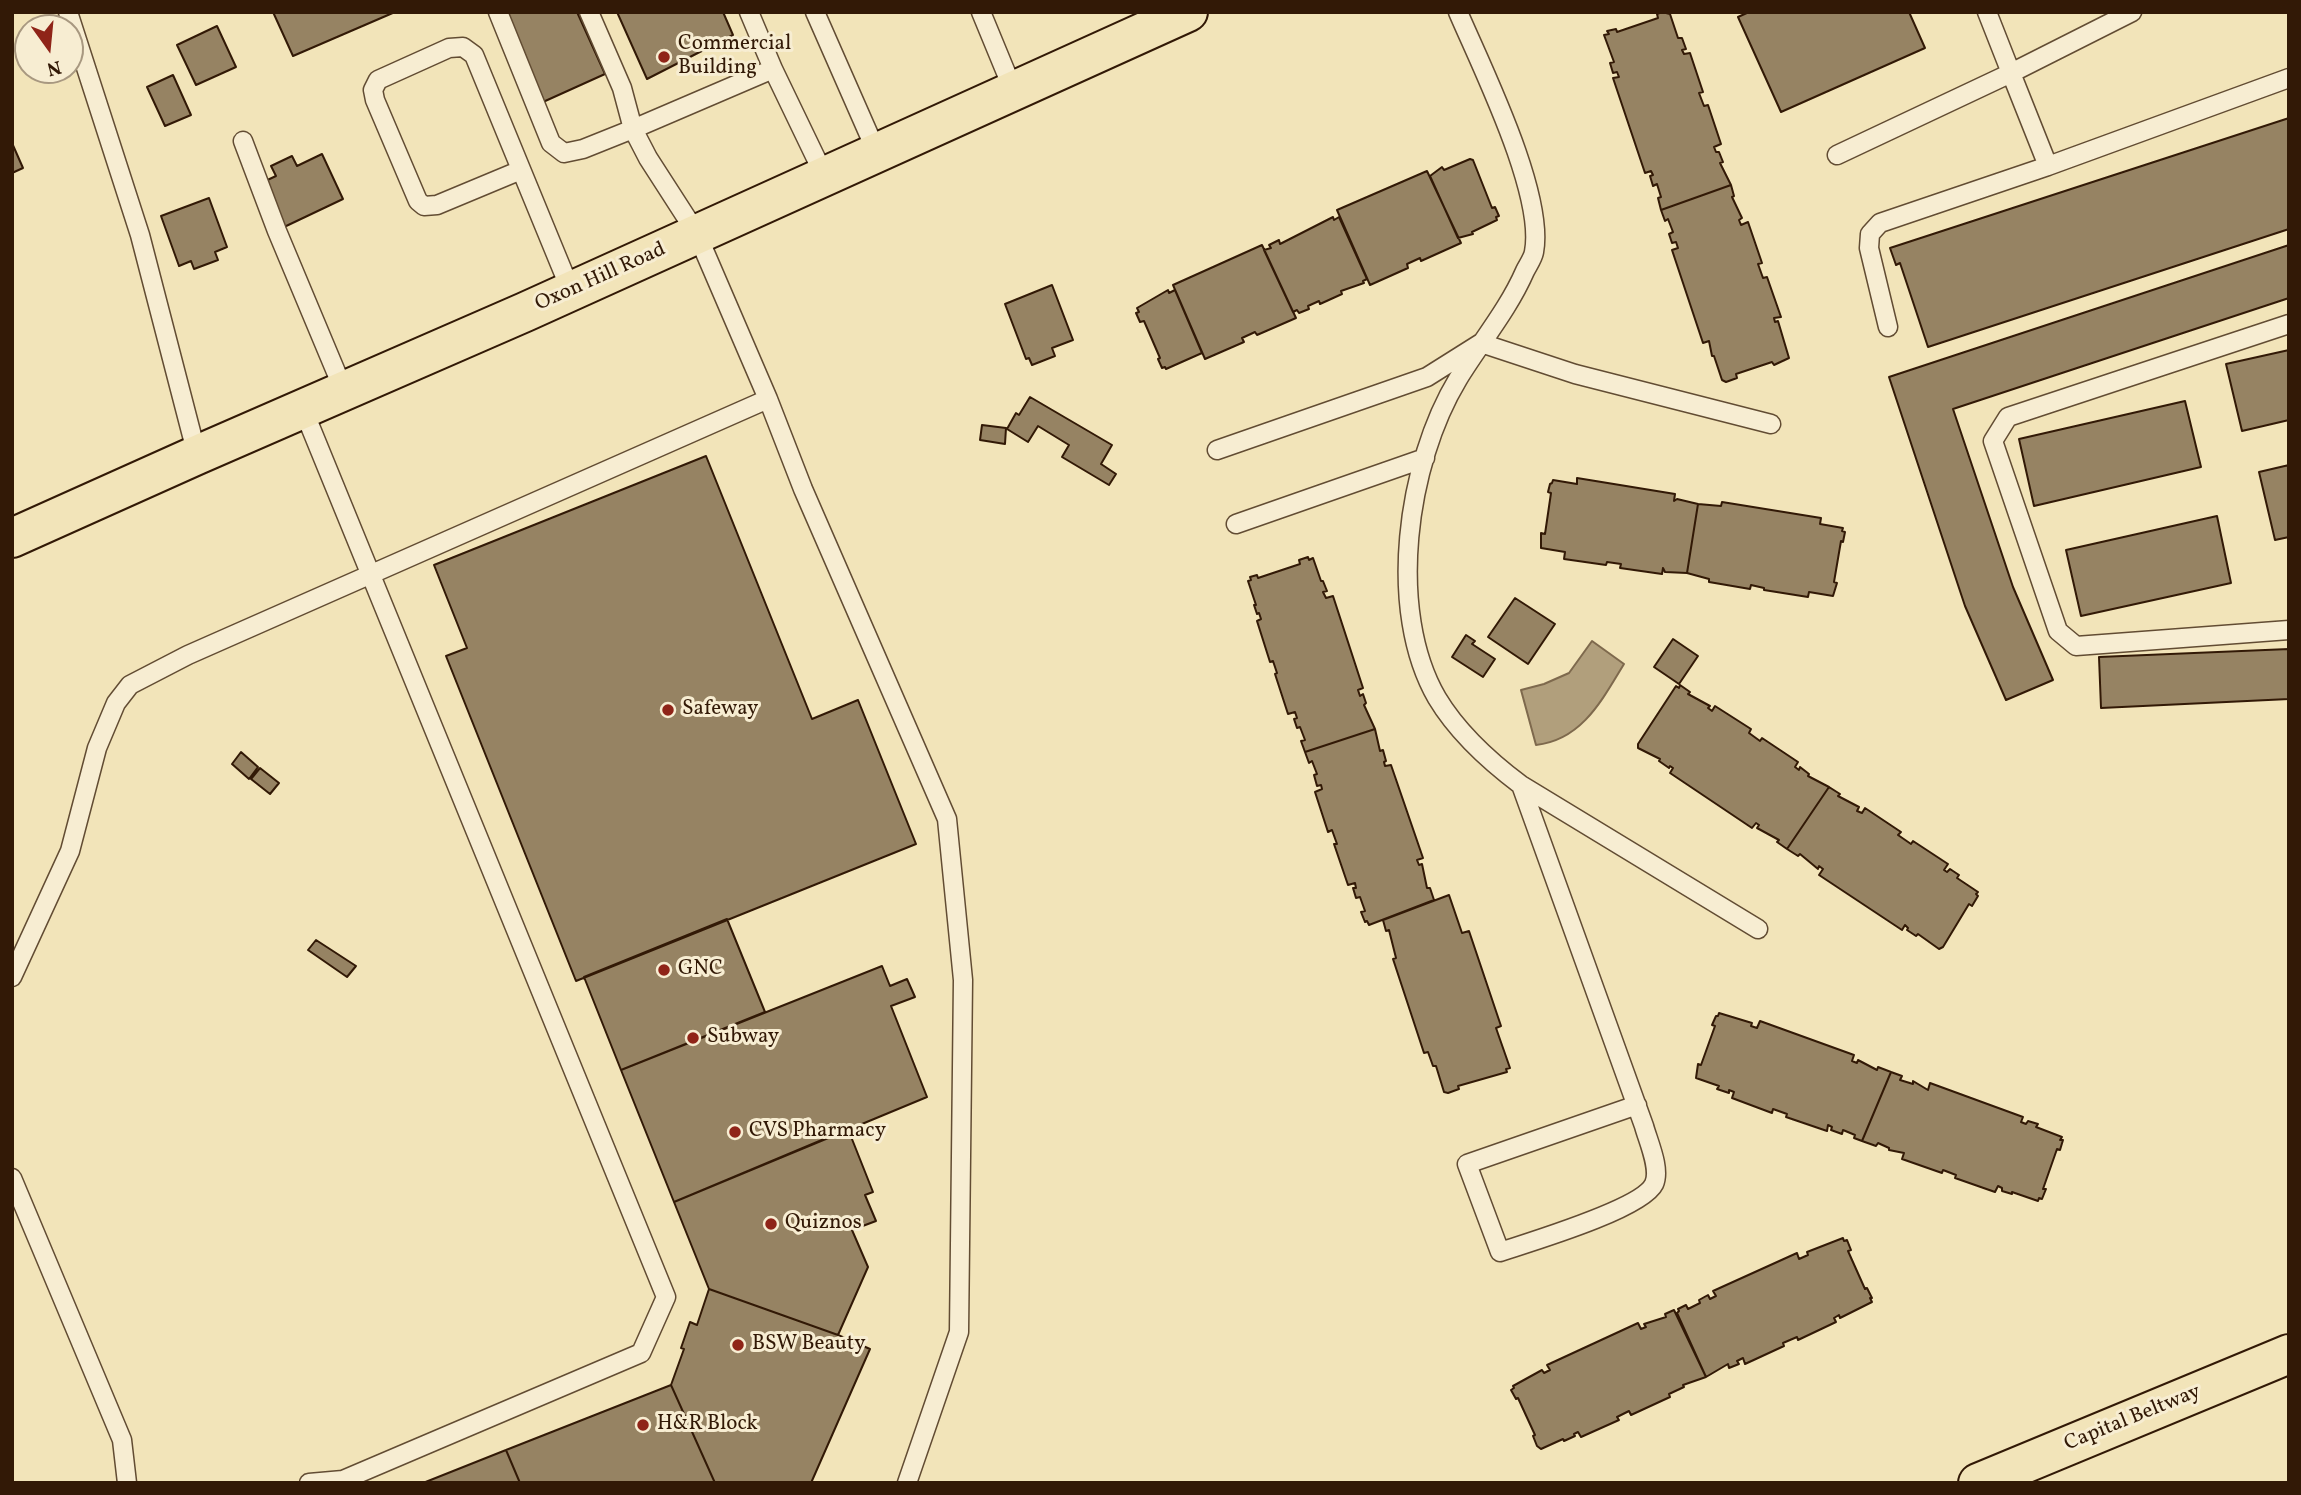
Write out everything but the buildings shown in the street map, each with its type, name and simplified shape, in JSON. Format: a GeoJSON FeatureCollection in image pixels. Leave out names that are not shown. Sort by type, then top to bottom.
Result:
{"type":"FeatureCollection","features":[{"type":"Feature","properties":{"kind":"main road","name":"Oxon Hill Road"},"geometry":{"type":"LineString","coordinates":[[12,538],[1014,92],[1141,22],[1188,12]]}},
{"type":"Feature","properties":{"kind":"main road","name":"Capital Beltway"},"geometry":{"type":"LineString","coordinates":[[1978,1483],[2289,1354]]}},
{"type":"Feature","properties":{"kind":"lane"},"geometry":{"type":"LineString","coordinates":[[68,12],[140,235],[197,454]]}},
{"type":"Feature","properties":{"kind":"lane"},"geometry":{"type":"LineString","coordinates":[[498,12],[551,143],[564,153],[583,149],[633,129],[773,69]]}},
{"type":"Feature","properties":{"kind":"lane"},"geometry":{"type":"LineString","coordinates":[[589,12],[622,88],[633,129],[648,158],[697,234],[768,399],[803,489],[947,819],[963,980],[959,1332],[907,1483]]}},
{"type":"Feature","properties":{"kind":"lane"},"geometry":{"type":"LineString","coordinates":[[749,12],[825,177]]}},
{"type":"Feature","properties":{"kind":"lane"},"geometry":{"type":"LineString","coordinates":[[815,12],[877,153]]}},
{"type":"Feature","properties":{"kind":"lane"},"geometry":{"type":"LineString","coordinates":[[981,12],[1014,92]]}},
{"type":"Feature","properties":{"kind":"lane"},"geometry":{"type":"LineString","coordinates":[[1458,12],[1516,152],[1528,189],[1534,228],[1534,253],[1520,284],[1457,380],[1434,425],[1409,532],[1408,581],[1412,627],[1437,697],[1461,730],[1490,761],[1521,785],[1758,929]]}},
{"type":"Feature","properties":{"kind":"lane"},"geometry":{"type":"LineString","coordinates":[[1987,12],[2048,166]]}},
{"type":"Feature","properties":{"kind":"lane"},"geometry":{"type":"LineString","coordinates":[[1837,155],[2011,73],[2132,12]]}},
{"type":"Feature","properties":{"kind":"lane"},"geometry":{"type":"LineString","coordinates":[[522,170],[437,205],[424,206],[418,201],[375,100],[373,90],[378,80],[449,48],[463,47],[474,55],[522,170],[571,291]]}},
{"type":"Feature","properties":{"kind":"lane"},"geometry":{"type":"LineString","coordinates":[[1888,327],[1869,248],[1870,234],[1880,223],[2048,166],[2289,78]]}},
{"type":"Feature","properties":{"kind":"lane"},"geometry":{"type":"LineString","coordinates":[[243,141],[344,391]]}},
{"type":"Feature","properties":{"kind":"lane"},"geometry":{"type":"LineString","coordinates":[[2289,324],[2008,417],[1993,441],[2058,631],[2076,646],[2289,630]]}},
{"type":"Feature","properties":{"kind":"lane"},"geometry":{"type":"LineString","coordinates":[[1217,450],[1427,377],[1482,344],[1575,374],[1770,424]]}},
{"type":"Feature","properties":{"kind":"lane"},"geometry":{"type":"LineString","coordinates":[[12,977],[70,851],[97,748],[116,703],[130,685],[188,655],[768,399]]}},
{"type":"Feature","properties":{"kind":"lane"},"geometry":{"type":"LineString","coordinates":[[303,409],[666,1297],[641,1353],[343,1480],[309,1483]]}},
{"type":"Feature","properties":{"kind":"lane"},"geometry":{"type":"LineString","coordinates":[[1236,524],[1425,458]]}},
{"type":"Feature","properties":{"kind":"lane"},"geometry":{"type":"LineString","coordinates":[[1521,785],[1637,1105],[1655,1166],[1655,1183],[1642,1198],[1612,1212],[1500,1252],[1466,1164],[1637,1105]]}},
{"type":"Feature","properties":{"kind":"lane"},"geometry":{"type":"LineString","coordinates":[[12,1178],[122,1440],[127,1483]]}},
{"type":"Feature","properties":{"kind":"shaded area"},"geometry":{"type":"Polygon","coordinates":[[[1592,641],[1624,664],[1599,704],[1578,727],[1552,742],[1536,745],[1521,690],[1569,673],[1592,641]]]}},
{"type":"Feature","properties":{"kind":"place","name":"Commercial Building"},"geometry":{"type":"Point","coordinates":[664,57]}},
{"type":"Feature","properties":{"kind":"place","name":"Safeway"},"geometry":{"type":"Point","coordinates":[668,710]}},
{"type":"Feature","properties":{"kind":"place","name":"GNC"},"geometry":{"type":"Point","coordinates":[664,970]}},
{"type":"Feature","properties":{"kind":"place","name":"Subway"},"geometry":{"type":"Point","coordinates":[693,1038]}},
{"type":"Feature","properties":{"kind":"place","name":"CVS Pharmacy"},"geometry":{"type":"Point","coordinates":[735,1132]}},
{"type":"Feature","properties":{"kind":"place","name":"Quiznos"},"geometry":{"type":"Point","coordinates":[771,1224]}},
{"type":"Feature","properties":{"kind":"place","name":"BSW Beauty"},"geometry":{"type":"Point","coordinates":[738,1345]}},
{"type":"Feature","properties":{"kind":"place","name":"H&R Block"},"geometry":{"type":"Point","coordinates":[643,1425]}}]}
